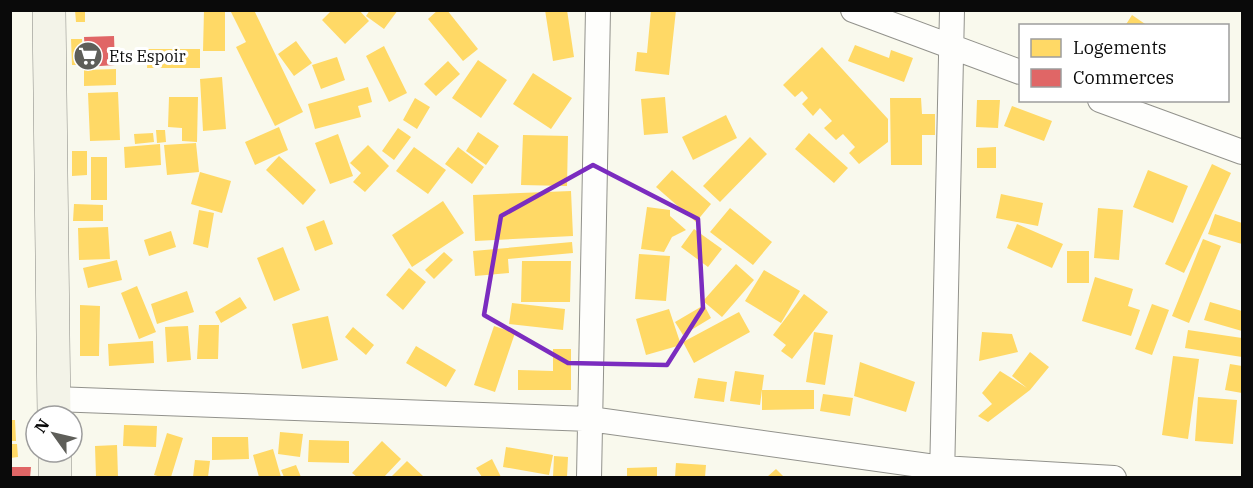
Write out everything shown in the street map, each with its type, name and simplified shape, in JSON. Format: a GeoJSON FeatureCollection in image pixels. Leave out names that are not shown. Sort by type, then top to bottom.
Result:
{"type":"FeatureCollection","features":[{"type":"Feature","properties":{"kind":"street"},"geometry":{"type":"LineString","coordinates":[[50,10],[54,404]]}},
{"type":"Feature","properties":{"kind":"street"},"geometry":{"type":"LineString","coordinates":[[589,477],[598,10]]}},
{"type":"Feature","properties":{"kind":"street"},"geometry":{"type":"LineString","coordinates":[[853,10],[1019,72]]}},
{"type":"Feature","properties":{"kind":"street"},"geometry":{"type":"LineString","coordinates":[[942,473],[949,46],[952,10]]}},
{"type":"Feature","properties":{"kind":"street"},"geometry":{"type":"LineString","coordinates":[[1105,102],[1242,152]]}},
{"type":"Feature","properties":{"kind":"street"},"geometry":{"type":"LineString","coordinates":[[84,409],[590,419],[942,473],[1114,477]]}},
{"type":"Feature","properties":{"kind":"highlighted area"},"geometry":{"type":"Polygon","coordinates":[[[593,165],[698,219],[703,308],[667,365],[568,363],[484,315],[501,216],[593,165]]]}},
{"type":"Feature","properties":{"kind":"building: Logements"},"geometry":{"type":"Polygon","coordinates":[[[75,10],[85,10],[85,22],[76,22],[75,10]]]}},
{"type":"Feature","properties":{"kind":"building: Logements"},"geometry":{"type":"Polygon","coordinates":[[[204,10],[225,10],[225,51],[203,51],[204,10]]]}},
{"type":"Feature","properties":{"kind":"building: Logements"},"geometry":{"type":"Polygon","coordinates":[[[230,10],[254,10],[303,112],[275,126],[236,47],[246,42],[230,10]]]}},
{"type":"Feature","properties":{"kind":"building: Logements"},"geometry":{"type":"Polygon","coordinates":[[[332,10],[359,10],[369,21],[345,44],[322,20],[332,10]]]}},
{"type":"Feature","properties":{"kind":"building: Logements"},"geometry":{"type":"Polygon","coordinates":[[[370,10],[398,10],[384,29],[366,16],[370,10]]]}},
{"type":"Feature","properties":{"kind":"building: Logements"},"geometry":{"type":"Polygon","coordinates":[[[438,10],[447,10],[478,49],[463,61],[428,19],[438,10]]]}},
{"type":"Feature","properties":{"kind":"building: Logements"},"geometry":{"type":"Polygon","coordinates":[[[545,10],[567,10],[574,57],[553,61],[545,10]]]}},
{"type":"Feature","properties":{"kind":"building: Logements"},"geometry":{"type":"Polygon","coordinates":[[[651,10],[676,10],[669,75],[635,71],[637,52],[647,53],[651,10]]]}},
{"type":"Feature","properties":{"kind":"building: Logements"},"geometry":{"type":"Polygon","coordinates":[[[1132,15],[1145,24],[1126,24],[1132,15]]]}},
{"type":"Feature","properties":{"kind":"building: Logements"},"geometry":{"type":"Polygon","coordinates":[[[71,39],[82,39],[83,65],[72,65],[71,39]]]}},
{"type":"Feature","properties":{"kind":"building: Logements"},"geometry":{"type":"Polygon","coordinates":[[[296,41],[312,63],[294,76],[278,54],[296,41]]]}},
{"type":"Feature","properties":{"kind":"building: Logements"},"geometry":{"type":"Polygon","coordinates":[[[855,45],[889,58],[891,50],[913,58],[904,82],[848,61],[855,45]]]}},
{"type":"Feature","properties":{"kind":"building: Logements"},"geometry":{"type":"Polygon","coordinates":[[[384,46],[407,93],[389,102],[366,56],[384,46]]]}},
{"type":"Feature","properties":{"kind":"building: Logements"},"geometry":{"type":"Polygon","coordinates":[[[822,47],[888,119],[888,142],[859,164],[849,153],[855,147],[843,134],[836,140],[824,128],[832,121],[820,108],[813,116],[802,104],[808,98],[802,91],[795,97],[783,85],[822,47]]]}},
{"type":"Feature","properties":{"kind":"building: Logements"},"geometry":{"type":"Polygon","coordinates":[[[148,49],[200,49],[200,68],[147,68],[148,49]]]}},
{"type":"Feature","properties":{"kind":"building: Logements"},"geometry":{"type":"Polygon","coordinates":[[[337,57],[345,80],[321,89],[312,65],[337,57]]]}},
{"type":"Feature","properties":{"kind":"building: Logements"},"geometry":{"type":"Polygon","coordinates":[[[478,60],[507,80],[481,118],[452,98],[478,60]]]}},
{"type":"Feature","properties":{"kind":"building: Logements"},"geometry":{"type":"Polygon","coordinates":[[[448,61],[460,74],[436,96],[424,84],[448,61]]]}},
{"type":"Feature","properties":{"kind":"building: Logements"},"geometry":{"type":"Polygon","coordinates":[[[116,69],[116,85],[84,86],[84,70],[116,69]]]}},
{"type":"Feature","properties":{"kind":"building: Logements"},"geometry":{"type":"Polygon","coordinates":[[[533,73],[572,98],[551,129],[513,104],[533,73]]]}},
{"type":"Feature","properties":{"kind":"building: Logements"},"geometry":{"type":"Polygon","coordinates":[[[222,77],[226,129],[203,131],[200,79],[222,77]]]}},
{"type":"Feature","properties":{"kind":"building: Logements"},"geometry":{"type":"Polygon","coordinates":[[[368,87],[372,102],[358,106],[361,117],[315,129],[308,104],[368,87]]]}},
{"type":"Feature","properties":{"kind":"building: Logements"},"geometry":{"type":"Polygon","coordinates":[[[118,92],[120,140],[90,141],[88,93],[118,92]]]}},
{"type":"Feature","properties":{"kind":"building: Logements"},"geometry":{"type":"Polygon","coordinates":[[[169,97],[198,97],[197,142],[182,141],[182,128],[168,127],[169,97]]]}},
{"type":"Feature","properties":{"kind":"building: Logements"},"geometry":{"type":"Polygon","coordinates":[[[665,97],[668,133],[644,135],[641,99],[665,97]]]}},
{"type":"Feature","properties":{"kind":"building: Logements"},"geometry":{"type":"Polygon","coordinates":[[[415,98],[430,107],[417,129],[403,120],[415,98]]]}},
{"type":"Feature","properties":{"kind":"building: Logements"},"geometry":{"type":"Polygon","coordinates":[[[890,98],[921,98],[922,114],[935,114],[935,135],[922,135],[922,165],[891,165],[890,98]]]}},
{"type":"Feature","properties":{"kind":"building: Logements"},"geometry":{"type":"Polygon","coordinates":[[[977,100],[1000,100],[998,128],[976,127],[977,100]]]}},
{"type":"Feature","properties":{"kind":"building: Logements"},"geometry":{"type":"Polygon","coordinates":[[[1012,106],[1052,121],[1044,141],[1004,126],[1012,106]]]}},
{"type":"Feature","properties":{"kind":"building: Logements"},"geometry":{"type":"Polygon","coordinates":[[[726,115],[737,138],[693,160],[682,137],[726,115]]]}},
{"type":"Feature","properties":{"kind":"building: Logements"},"geometry":{"type":"Polygon","coordinates":[[[279,127],[288,150],[255,165],[245,142],[279,127]]]}},
{"type":"Feature","properties":{"kind":"building: Logements"},"geometry":{"type":"Polygon","coordinates":[[[398,128],[411,137],[394,160],[382,151],[398,128]]]}},
{"type":"Feature","properties":{"kind":"building: Logements"},"geometry":{"type":"Polygon","coordinates":[[[156,130],[165,130],[166,142],[157,143],[156,130]]]}},
{"type":"Feature","properties":{"kind":"building: Logements"},"geometry":{"type":"Polygon","coordinates":[[[478,132],[499,146],[486,165],[466,151],[478,132]]]}},
{"type":"Feature","properties":{"kind":"building: Logements"},"geometry":{"type":"Polygon","coordinates":[[[153,133],[154,142],[135,144],[134,134],[153,133]]]}},
{"type":"Feature","properties":{"kind":"building: Logements"},"geometry":{"type":"Polygon","coordinates":[[[809,133],[848,168],[834,183],[795,149],[809,133]]]}},
{"type":"Feature","properties":{"kind":"building: Logements"},"geometry":{"type":"Polygon","coordinates":[[[338,134],[353,176],[330,184],[315,143],[338,134]]]}},
{"type":"Feature","properties":{"kind":"building: Logements"},"geometry":{"type":"Polygon","coordinates":[[[523,135],[568,136],[567,186],[521,185],[523,135]]]}},
{"type":"Feature","properties":{"kind":"building: Logements"},"geometry":{"type":"Polygon","coordinates":[[[750,137],[767,154],[720,202],[703,186],[750,137]]]}},
{"type":"Feature","properties":{"kind":"building: Logements"},"geometry":{"type":"Polygon","coordinates":[[[196,143],[199,172],[167,175],[164,145],[196,143]]]}},
{"type":"Feature","properties":{"kind":"building: Logements"},"geometry":{"type":"Polygon","coordinates":[[[160,144],[161,165],[125,168],[124,147],[160,144]]]}},
{"type":"Feature","properties":{"kind":"building: Logements"},"geometry":{"type":"Polygon","coordinates":[[[368,145],[389,166],[365,192],[353,182],[361,173],[350,163],[368,145]]]}},
{"type":"Feature","properties":{"kind":"building: Logements"},"geometry":{"type":"Polygon","coordinates":[[[414,147],[446,170],[428,194],[396,171],[414,147]]]}},
{"type":"Feature","properties":{"kind":"building: Logements"},"geometry":{"type":"Polygon","coordinates":[[[458,147],[484,167],[472,184],[445,164],[458,147]]]}},
{"type":"Feature","properties":{"kind":"building: Logements"},"geometry":{"type":"Polygon","coordinates":[[[996,147],[996,168],[977,168],[977,148],[996,147]]]}},
{"type":"Feature","properties":{"kind":"building: Logements"},"geometry":{"type":"Polygon","coordinates":[[[72,151],[87,151],[87,175],[72,176],[72,151]]]}},
{"type":"Feature","properties":{"kind":"building: Logements"},"geometry":{"type":"Polygon","coordinates":[[[279,156],[316,190],[303,205],[266,170],[279,156]]]}},
{"type":"Feature","properties":{"kind":"building: Logements"},"geometry":{"type":"Polygon","coordinates":[[[91,157],[107,157],[107,200],[91,200],[91,157]]]}},
{"type":"Feature","properties":{"kind":"building: Logements"},"geometry":{"type":"Polygon","coordinates":[[[1212,164],[1231,173],[1184,273],[1165,264],[1212,164]]]}},
{"type":"Feature","properties":{"kind":"building: Logements"},"geometry":{"type":"Polygon","coordinates":[[[672,170],[711,204],[696,222],[656,187],[672,170]]]}},
{"type":"Feature","properties":{"kind":"building: Logements"},"geometry":{"type":"Polygon","coordinates":[[[1148,170],[1188,186],[1173,223],[1133,207],[1148,170]]]}},
{"type":"Feature","properties":{"kind":"building: Logements"},"geometry":{"type":"Polygon","coordinates":[[[200,172],[231,181],[222,213],[191,204],[200,172]]]}},
{"type":"Feature","properties":{"kind":"building: Logements"},"geometry":{"type":"Polygon","coordinates":[[[571,191],[573,236],[475,241],[473,195],[571,191]]]}},
{"type":"Feature","properties":{"kind":"building: Logements"},"geometry":{"type":"Polygon","coordinates":[[[1001,194],[1043,203],[1038,226],[996,218],[1001,194]]]}},
{"type":"Feature","properties":{"kind":"building: Logements"},"geometry":{"type":"Polygon","coordinates":[[[443,201],[464,233],[412,267],[392,235],[443,201]]]}},
{"type":"Feature","properties":{"kind":"building: Logements"},"geometry":{"type":"Polygon","coordinates":[[[74,204],[103,205],[103,221],[73,221],[74,204]]]}},
{"type":"Feature","properties":{"kind":"building: Logements"},"geometry":{"type":"Polygon","coordinates":[[[647,207],[670,210],[670,216],[686,230],[672,237],[664,252],[641,249],[647,207]]]}},
{"type":"Feature","properties":{"kind":"building: Logements"},"geometry":{"type":"Polygon","coordinates":[[[730,208],[772,242],[753,265],[710,232],[730,208]]]}},
{"type":"Feature","properties":{"kind":"building: Logements"},"geometry":{"type":"Polygon","coordinates":[[[1098,208],[1123,210],[1119,260],[1094,258],[1098,208]]]}},
{"type":"Feature","properties":{"kind":"building: Logements"},"geometry":{"type":"Polygon","coordinates":[[[199,210],[214,213],[208,248],[193,244],[199,210]]]}},
{"type":"Feature","properties":{"kind":"building: Logements"},"geometry":{"type":"Polygon","coordinates":[[[1215,214],[1242,223],[1242,244],[1208,234],[1215,214]]]}},
{"type":"Feature","properties":{"kind":"building: Logements"},"geometry":{"type":"Polygon","coordinates":[[[324,220],[333,244],[315,251],[306,227],[324,220]]]}},
{"type":"Feature","properties":{"kind":"building: Logements"},"geometry":{"type":"Polygon","coordinates":[[[1017,224],[1063,244],[1052,268],[1007,248],[1017,224]]]}},
{"type":"Feature","properties":{"kind":"building: Logements"},"geometry":{"type":"Polygon","coordinates":[[[108,227],[110,259],[79,260],[78,228],[108,227]]]}},
{"type":"Feature","properties":{"kind":"building: Logements"},"geometry":{"type":"Polygon","coordinates":[[[694,229],[722,249],[708,267],[681,247],[694,229]]]}},
{"type":"Feature","properties":{"kind":"building: Logements"},"geometry":{"type":"Polygon","coordinates":[[[171,231],[176,247],[149,256],[144,240],[171,231]]]}},
{"type":"Feature","properties":{"kind":"building: Logements"},"geometry":{"type":"Polygon","coordinates":[[[1203,239],[1221,246],[1189,323],[1172,316],[1203,239]]]}},
{"type":"Feature","properties":{"kind":"building: Logements"},"geometry":{"type":"Polygon","coordinates":[[[572,242],[573,253],[508,259],[509,273],[475,276],[473,251],[572,242]]]}},
{"type":"Feature","properties":{"kind":"building: Logements"},"geometry":{"type":"Polygon","coordinates":[[[283,247],[300,290],[274,301],[257,258],[283,247]]]}},
{"type":"Feature","properties":{"kind":"building: Logements"},"geometry":{"type":"Polygon","coordinates":[[[1067,251],[1089,251],[1089,283],[1067,283],[1067,251]]]}},
{"type":"Feature","properties":{"kind":"building: Logements"},"geometry":{"type":"Polygon","coordinates":[[[444,252],[453,260],[434,279],[425,270],[444,252]]]}},
{"type":"Feature","properties":{"kind":"building: Logements"},"geometry":{"type":"Polygon","coordinates":[[[639,254],[670,256],[666,301],[635,299],[639,254]]]}},
{"type":"Feature","properties":{"kind":"building: Logements"},"geometry":{"type":"Polygon","coordinates":[[[117,260],[122,280],[88,288],[83,268],[117,260]]]}},
{"type":"Feature","properties":{"kind":"building: Logements"},"geometry":{"type":"Polygon","coordinates":[[[522,261],[571,261],[570,302],[521,302],[522,261]]]}},
{"type":"Feature","properties":{"kind":"building: Logements"},"geometry":{"type":"Polygon","coordinates":[[[736,264],[754,280],[722,317],[703,301],[736,264]]]}},
{"type":"Feature","properties":{"kind":"building: Logements"},"geometry":{"type":"Polygon","coordinates":[[[409,268],[426,282],[403,310],[386,295],[409,268]]]}},
{"type":"Feature","properties":{"kind":"building: Logements"},"geometry":{"type":"Polygon","coordinates":[[[764,270],[800,291],[781,323],[745,301],[764,270]]]}},
{"type":"Feature","properties":{"kind":"building: Logements"},"geometry":{"type":"Polygon","coordinates":[[[1095,277],[1133,289],[1128,306],[1140,310],[1131,336],[1082,321],[1095,277]]]}},
{"type":"Feature","properties":{"kind":"building: Logements"},"geometry":{"type":"Polygon","coordinates":[[[137,286],[156,332],[139,339],[121,293],[137,286]]]}},
{"type":"Feature","properties":{"kind":"building: Logements"},"geometry":{"type":"Polygon","coordinates":[[[187,291],[194,312],[157,324],[151,304],[187,291]]]}},
{"type":"Feature","properties":{"kind":"building: Logements"},"geometry":{"type":"Polygon","coordinates":[[[804,294],[828,312],[792,359],[781,351],[786,345],[773,335],[804,294]]]}},
{"type":"Feature","properties":{"kind":"building: Logements"},"geometry":{"type":"Polygon","coordinates":[[[240,297],[247,308],[221,323],[215,312],[240,297]]]}},
{"type":"Feature","properties":{"kind":"building: Logements"},"geometry":{"type":"Polygon","coordinates":[[[1210,302],[1242,311],[1242,331],[1204,320],[1210,302]]]}},
{"type":"Feature","properties":{"kind":"building: Logements"},"geometry":{"type":"Polygon","coordinates":[[[512,303],[565,309],[563,330],[509,324],[512,303]]]}},
{"type":"Feature","properties":{"kind":"building: Logements"},"geometry":{"type":"Polygon","coordinates":[[[1152,304],[1169,310],[1152,355],[1135,349],[1152,304]]]}},
{"type":"Feature","properties":{"kind":"building: Logements"},"geometry":{"type":"Polygon","coordinates":[[[80,305],[100,306],[99,356],[80,356],[80,305]]]}},
{"type":"Feature","properties":{"kind":"building: Logements"},"geometry":{"type":"Polygon","coordinates":[[[704,305],[711,318],[683,335],[675,322],[704,305]]]}},
{"type":"Feature","properties":{"kind":"building: Logements"},"geometry":{"type":"Polygon","coordinates":[[[669,309],[681,345],[646,355],[636,319],[669,309]]]}},
{"type":"Feature","properties":{"kind":"building: Logements"},"geometry":{"type":"Polygon","coordinates":[[[739,312],[750,332],[694,363],[683,342],[739,312]]]}},
{"type":"Feature","properties":{"kind":"building: Logements"},"geometry":{"type":"Polygon","coordinates":[[[328,316],[338,360],[302,369],[292,324],[328,316]]]}},
{"type":"Feature","properties":{"kind":"building: Logements"},"geometry":{"type":"Polygon","coordinates":[[[199,325],[219,325],[218,359],[197,359],[199,325]]]}},
{"type":"Feature","properties":{"kind":"building: Logements"},"geometry":{"type":"Polygon","coordinates":[[[188,326],[191,360],[167,362],[165,327],[188,326]]]}},
{"type":"Feature","properties":{"kind":"building: Logements"},"geometry":{"type":"Polygon","coordinates":[[[494,326],[515,333],[495,392],[474,385],[494,326]]]}},
{"type":"Feature","properties":{"kind":"building: Logements"},"geometry":{"type":"Polygon","coordinates":[[[353,327],[374,345],[366,355],[345,337],[353,327]]]}},
{"type":"Feature","properties":{"kind":"building: Logements"},"geometry":{"type":"Polygon","coordinates":[[[1188,330],[1242,338],[1242,357],[1185,348],[1188,330]]]}},
{"type":"Feature","properties":{"kind":"building: Logements"},"geometry":{"type":"Polygon","coordinates":[[[814,332],[833,335],[825,385],[806,382],[814,332]]]}},
{"type":"Feature","properties":{"kind":"building: Logements"},"geometry":{"type":"Polygon","coordinates":[[[982,332],[1012,334],[1018,352],[979,361],[982,332]]]}},
{"type":"Feature","properties":{"kind":"building: Logements"},"geometry":{"type":"Polygon","coordinates":[[[153,341],[154,363],[109,366],[108,344],[153,341]]]}},
{"type":"Feature","properties":{"kind":"building: Logements"},"geometry":{"type":"Polygon","coordinates":[[[416,346],[456,370],[446,387],[406,363],[416,346]]]}},
{"type":"Feature","properties":{"kind":"building: Logements"},"geometry":{"type":"Polygon","coordinates":[[[553,349],[571,349],[571,390],[518,390],[518,370],[553,371],[553,349]]]}},
{"type":"Feature","properties":{"kind":"building: Logements"},"geometry":{"type":"Polygon","coordinates":[[[1030,352],[1049,367],[1030,390],[988,422],[978,416],[992,404],[982,393],[1000,371],[1027,388],[1012,376],[1030,352]]]}},
{"type":"Feature","properties":{"kind":"building: Logements"},"geometry":{"type":"Polygon","coordinates":[[[1173,356],[1199,359],[1188,439],[1162,435],[1173,356]]]}},
{"type":"Feature","properties":{"kind":"building: Logements"},"geometry":{"type":"Polygon","coordinates":[[[860,362],[915,382],[906,412],[854,396],[860,362]]]}},
{"type":"Feature","properties":{"kind":"building: Logements"},"geometry":{"type":"Polygon","coordinates":[[[1230,364],[1242,366],[1242,393],[1225,390],[1230,364]]]}},
{"type":"Feature","properties":{"kind":"building: Logements"},"geometry":{"type":"Polygon","coordinates":[[[735,371],[764,375],[760,405],[730,401],[735,371]]]}},
{"type":"Feature","properties":{"kind":"building: Logements"},"geometry":{"type":"Polygon","coordinates":[[[698,378],[727,382],[724,402],[694,398],[698,378]]]}},
{"type":"Feature","properties":{"kind":"building: Logements"},"geometry":{"type":"Polygon","coordinates":[[[762,390],[814,390],[814,409],[762,410],[762,390]]]}},
{"type":"Feature","properties":{"kind":"building: Logements"},"geometry":{"type":"Polygon","coordinates":[[[823,394],[853,398],[850,416],[820,411],[823,394]]]}},
{"type":"Feature","properties":{"kind":"building: Logements"},"geometry":{"type":"Polygon","coordinates":[[[1198,397],[1237,400],[1233,444],[1195,441],[1198,397]]]}},
{"type":"Feature","properties":{"kind":"building: Logements"},"geometry":{"type":"Polygon","coordinates":[[[10,420],[15,420],[16,441],[10,441],[10,420]]]}},
{"type":"Feature","properties":{"kind":"building: Logements"},"geometry":{"type":"Polygon","coordinates":[[[124,425],[157,426],[156,447],[123,446],[124,425]]]}},
{"type":"Feature","properties":{"kind":"building: Logements"},"geometry":{"type":"Polygon","coordinates":[[[280,432],[303,434],[300,457],[278,454],[280,432]]]}},
{"type":"Feature","properties":{"kind":"building: Logements"},"geometry":{"type":"Polygon","coordinates":[[[167,433],[183,438],[171,477],[161,477],[154,475],[167,433]]]}},
{"type":"Feature","properties":{"kind":"building: Logements"},"geometry":{"type":"Polygon","coordinates":[[[212,437],[248,437],[249,459],[212,460],[212,437]]]}},
{"type":"Feature","properties":{"kind":"building: Logements"},"geometry":{"type":"Polygon","coordinates":[[[309,440],[349,441],[349,463],[308,462],[309,440]]]}},
{"type":"Feature","properties":{"kind":"building: Logements"},"geometry":{"type":"Polygon","coordinates":[[[382,441],[401,459],[384,477],[357,477],[352,473],[382,441]]]}},
{"type":"Feature","properties":{"kind":"building: Logements"},"geometry":{"type":"Polygon","coordinates":[[[10,444],[17,444],[18,457],[10,458],[10,444]]]}},
{"type":"Feature","properties":{"kind":"building: Logements"},"geometry":{"type":"Polygon","coordinates":[[[117,445],[118,477],[96,477],[95,446],[117,445]]]}},
{"type":"Feature","properties":{"kind":"building: Logements"},"geometry":{"type":"Polygon","coordinates":[[[506,447],[553,455],[549,475],[503,467],[506,447]]]}},
{"type":"Feature","properties":{"kind":"building: Logements"},"geometry":{"type":"Polygon","coordinates":[[[273,449],[281,477],[259,477],[253,455],[273,449]]]}},
{"type":"Feature","properties":{"kind":"building: Logements"},"geometry":{"type":"Polygon","coordinates":[[[554,456],[568,457],[567,477],[553,477],[554,456]]]}},
{"type":"Feature","properties":{"kind":"building: Logements"},"geometry":{"type":"Polygon","coordinates":[[[492,459],[501,477],[482,477],[476,468],[492,459]]]}},
{"type":"Feature","properties":{"kind":"building: Logements"},"geometry":{"type":"Polygon","coordinates":[[[195,460],[210,461],[208,477],[193,477],[195,460]]]}},
{"type":"Feature","properties":{"kind":"building: Logements"},"geometry":{"type":"Polygon","coordinates":[[[407,461],[423,476],[391,477],[407,461]]]}},
{"type":"Feature","properties":{"kind":"building: Logements"},"geometry":{"type":"Polygon","coordinates":[[[676,463],[706,465],[705,477],[675,477],[676,463]]]}},
{"type":"Feature","properties":{"kind":"building: Logements"},"geometry":{"type":"Polygon","coordinates":[[[296,465],[301,477],[284,477],[281,470],[296,465]]]}},
{"type":"Feature","properties":{"kind":"building: Logements"},"geometry":{"type":"Polygon","coordinates":[[[657,467],[657,477],[627,477],[627,468],[657,467]]]}},
{"type":"Feature","properties":{"kind":"building: Logements"},"geometry":{"type":"Polygon","coordinates":[[[776,469],[784,477],[767,477],[776,469]]]}},
{"type":"Feature","properties":{"kind":"building: Commerces"},"geometry":{"type":"Polygon","coordinates":[[[114,36],[115,65],[86,67],[84,37],[114,36]]]}},
{"type":"Feature","properties":{"kind":"building: Commerces"},"geometry":{"type":"Polygon","coordinates":[[[10,467],[31,467],[30,478],[10,478],[10,467]]]}},
{"type":"Feature","properties":{"kind":"place","name":"Ets Espoir"},"geometry":{"type":"Point","coordinates":[88,56]}}]}
